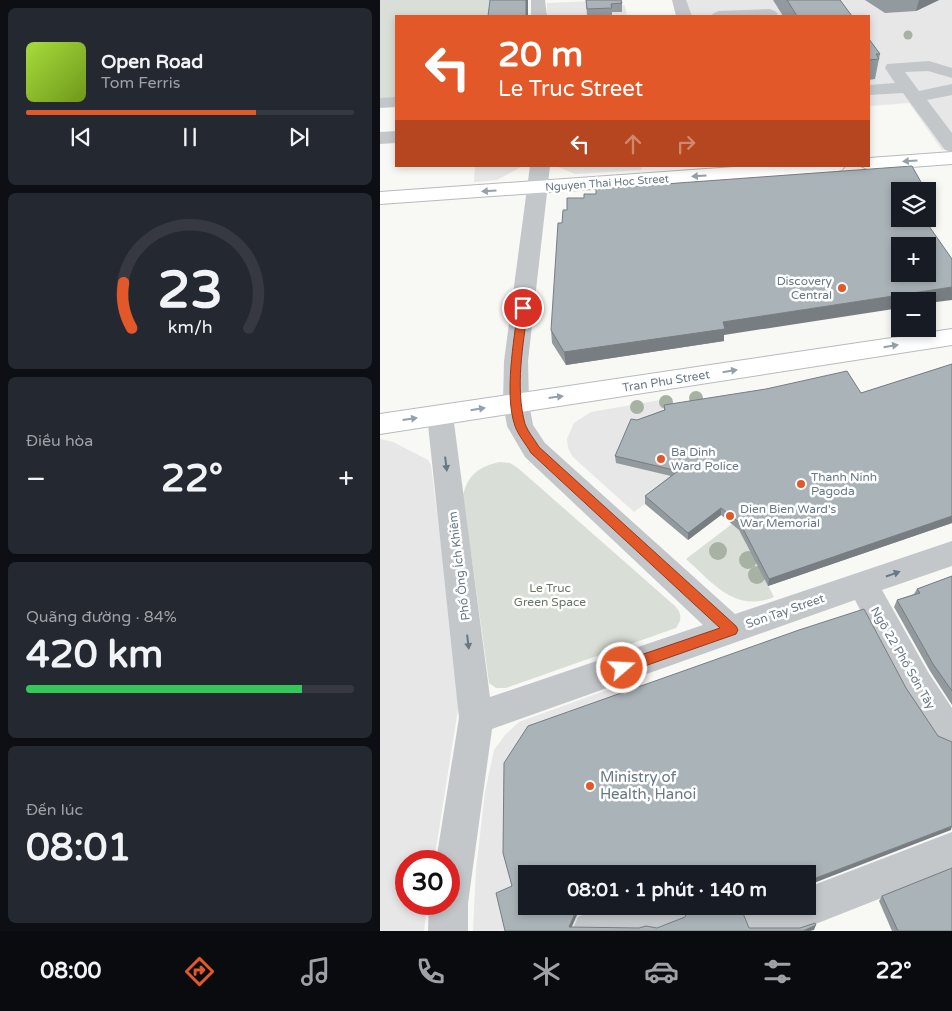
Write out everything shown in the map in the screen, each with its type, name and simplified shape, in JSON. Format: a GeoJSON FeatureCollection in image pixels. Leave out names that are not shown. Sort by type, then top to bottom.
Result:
{"type":"FeatureCollection","features":[{"type":"Feature","properties":{"kind":"main road"},"geometry":{"type":"LineString","coordinates":[[870,164],[952,158]]}},
{"type":"Feature","properties":{"kind":"main road","name":"Nguyen Thai Hoc Street"},"geometry":{"type":"LineString","coordinates":[[380,198],[539,177],[810,167]]}},
{"type":"Feature","properties":{"kind":"main road","name":"Tran Phu Street"},"geometry":{"type":"LineString","coordinates":[[380,424],[952,336]]}},
{"type":"Feature","properties":{"kind":"street"},"geometry":{"type":"LineString","coordinates":[[538,0],[539,15]]}},
{"type":"Feature","properties":{"kind":"street"},"geometry":{"type":"LineString","coordinates":[[679,0],[684,15]]}},
{"type":"Feature","properties":{"kind":"street"},"geometry":{"type":"LineString","coordinates":[[727,15],[768,10]]}},
{"type":"Feature","properties":{"kind":"street"},"geometry":{"type":"LineString","coordinates":[[910,86],[929,66],[952,73]]}},
{"type":"Feature","properties":{"kind":"street"},"geometry":{"type":"LineString","coordinates":[[870,90],[910,86],[941,76],[952,83]]}},
{"type":"Feature","properties":{"kind":"street"},"geometry":{"type":"LineString","coordinates":[[870,85],[910,86],[942,93],[952,89]]}},
{"type":"Feature","properties":{"kind":"street"},"geometry":{"type":"LineString","coordinates":[[910,86],[952,99]]}},
{"type":"Feature","properties":{"kind":"street"},"geometry":{"type":"LineString","coordinates":[[910,86],[952,146]]}},
{"type":"Feature","properties":{"kind":"street"},"geometry":{"type":"LineString","coordinates":[[380,103],[395,102]]}},
{"type":"Feature","properties":{"kind":"street"},"geometry":{"type":"LineString","coordinates":[[380,138],[395,137]]}},
{"type":"Feature","properties":{"kind":"street"},"geometry":{"type":"LineString","coordinates":[[539,177],[516,361],[516,403],[520,426],[535,450],[731,630]]}},
{"type":"Feature","properties":{"kind":"street","name":"Phố Ông Ích Khiêm"},"geometry":{"type":"LineString","coordinates":[[440,415],[476,718],[457,850]]}},
{"type":"Feature","properties":{"kind":"street","name":"Son Tay Street"},"geometry":{"type":"LineString","coordinates":[[476,718],[952,553]]}},
{"type":"Feature","properties":{"kind":"street","name":"Ngõ 22 Phố Sơn Tây"},"geometry":{"type":"LineString","coordinates":[[862,584],[916,683],[947,730]]}},
{"type":"Feature","properties":{"kind":"street"},"geometry":{"type":"LineString","coordinates":[[816,904],[952,852]]}},
{"type":"Feature","properties":{"kind":"street","name":"Phố Ông Ích Khiêm"},"geometry":{"type":"LineString","coordinates":[[448,931],[449,915]]}},
{"type":"Feature","properties":{"kind":"street"},"geometry":{"type":"LineString","coordinates":[[592,931],[630,915]]}},
{"type":"Feature","properties":{"kind":"street"},"geometry":{"type":"LineString","coordinates":[[761,915],[765,924],[788,915]]}},
{"type":"Feature","properties":{"kind":"shaded area"},"geometry":{"type":"Polygon","coordinates":[[[614,0],[625,6],[627,15],[547,15],[547,3],[614,0]]]}},
{"type":"Feature","properties":{"kind":"shaded area"},"geometry":{"type":"Polygon","coordinates":[[[683,0],[952,0],[952,149],[942,150],[909,103],[870,106],[870,15],[688,15],[683,0]]]}},
{"type":"Feature","properties":{"kind":"shaded area"},"geometry":{"type":"Polygon","coordinates":[[[475,167],[521,167],[497,180],[474,182],[475,167]]]}},
{"type":"Feature","properties":{"kind":"shaded area"},"geometry":{"type":"Polygon","coordinates":[[[558,167],[641,167],[642,170],[575,174],[558,167]]]}},
{"type":"Feature","properties":{"kind":"shaded area"},"geometry":{"type":"Polygon","coordinates":[[[660,400],[664,413],[696,428],[665,489],[634,512],[573,457],[568,448],[567,439],[574,423],[591,412],[660,400]]]}},
{"type":"Feature","properties":{"kind":"shaded area"},"geometry":{"type":"Polygon","coordinates":[[[380,439],[393,442],[428,460],[431,465],[459,688],[458,709],[436,850],[395,850],[395,915],[426,915],[424,931],[380,931],[380,439]]]}},
{"type":"Feature","properties":{"kind":"shaded area"},"geometry":{"type":"Polygon","coordinates":[[[640,678],[691,803],[547,865],[518,865],[518,915],[611,915],[574,931],[473,931],[476,870],[485,792],[494,750],[505,735],[519,722],[640,678]]]}},
{"type":"Feature","properties":{"kind":"green space"},"geometry":{"type":"Polygon","coordinates":[[[380,0],[528,0],[528,15],[395,15],[395,101],[380,102],[380,0]]]}},
{"type":"Feature","properties":{"kind":"green space","name":"Le Truc Green Space"},"geometry":{"type":"Polygon","coordinates":[[[500,462],[510,463],[518,468],[675,606],[679,611],[680,617],[676,628],[506,688],[496,688],[489,683],[463,495],[468,482],[476,472],[486,466],[500,462]]]}},
{"type":"Feature","properties":{"kind":"green space"},"geometry":{"type":"Polygon","coordinates":[[[741,517],[746,543],[774,597],[760,601],[736,598],[715,586],[686,559],[741,517]]]}},
{"type":"Feature","properties":{"kind":"building"},"geometry":{"type":"Polygon","coordinates":[[[490,0],[526,0],[526,15],[488,15],[490,0]]]}},
{"type":"Feature","properties":{"kind":"building"},"geometry":{"type":"Polygon","coordinates":[[[586,0],[621,0],[622,3],[611,4],[612,8],[587,9],[586,0]]]}},
{"type":"Feature","properties":{"kind":"building"},"geometry":{"type":"Polygon","coordinates":[[[787,0],[840,0],[851,15],[796,15],[787,0]]]}},
{"type":"Feature","properties":{"kind":"building"},"geometry":{"type":"Polygon","coordinates":[[[870,40],[880,54],[876,54],[879,59],[870,60],[870,40]]]}},
{"type":"Feature","properties":{"kind":"building"},"geometry":{"type":"Polygon","coordinates":[[[912,166],[921,182],[891,182],[891,227],[930,227],[952,259],[952,287],[919,292],[891,292],[891,296],[723,322],[725,329],[564,352],[551,330],[558,223],[562,223],[563,210],[567,210],[567,198],[584,198],[584,194],[596,194],[596,189],[912,166]]]}},
{"type":"Feature","properties":{"kind":"building"},"geometry":{"type":"Polygon","coordinates":[[[952,364],[952,516],[769,579],[740,523],[721,508],[688,533],[645,496],[678,471],[615,456],[631,419],[637,420],[665,410],[664,405],[766,389],[847,371],[861,393],[952,364]]]}},
{"type":"Feature","properties":{"kind":"building"},"geometry":{"type":"Polygon","coordinates":[[[952,576],[952,691],[933,664],[897,600],[920,593],[917,589],[952,576]]]}},
{"type":"Feature","properties":{"kind":"building"},"geometry":{"type":"Polygon","coordinates":[[[864,609],[906,688],[938,736],[952,742],[952,826],[816,878],[816,865],[518,865],[518,915],[574,915],[569,927],[639,928],[646,926],[657,928],[685,917],[686,915],[744,915],[749,928],[800,928],[815,923],[816,925],[803,931],[505,931],[496,893],[512,886],[503,853],[504,763],[528,726],[799,630],[864,609]]]}},
{"type":"Feature","properties":{"kind":"building"},"geometry":{"type":"Polygon","coordinates":[[[952,868],[952,931],[898,931],[882,896],[952,868]]]}},
{"type":"Feature","properties":{"kind":"place","name":"Discovery Central"},"geometry":{"type":"Point","coordinates":[842,288]}},
{"type":"Feature","properties":{"kind":"place","name":"Ba Dinh Ward Police"},"geometry":{"type":"Point","coordinates":[661,459]}},
{"type":"Feature","properties":{"kind":"place","name":"Thanh Ninh Pagoda"},"geometry":{"type":"Point","coordinates":[801,484]}},
{"type":"Feature","properties":{"kind":"place","name":"Dien Bien Ward's War Memorial"},"geometry":{"type":"Point","coordinates":[730,516]}},
{"type":"Feature","properties":{"kind":"place","name":"Ministry of Health, Hanoi"},"geometry":{"type":"Point","coordinates":[590,786]}},
{"type":"Feature","properties":{"kind":"route"},"geometry":{"type":"LineString","coordinates":[[523,308],[516,361],[516,403],[520,426],[535,450],[731,630],[622,668]]}}]}
